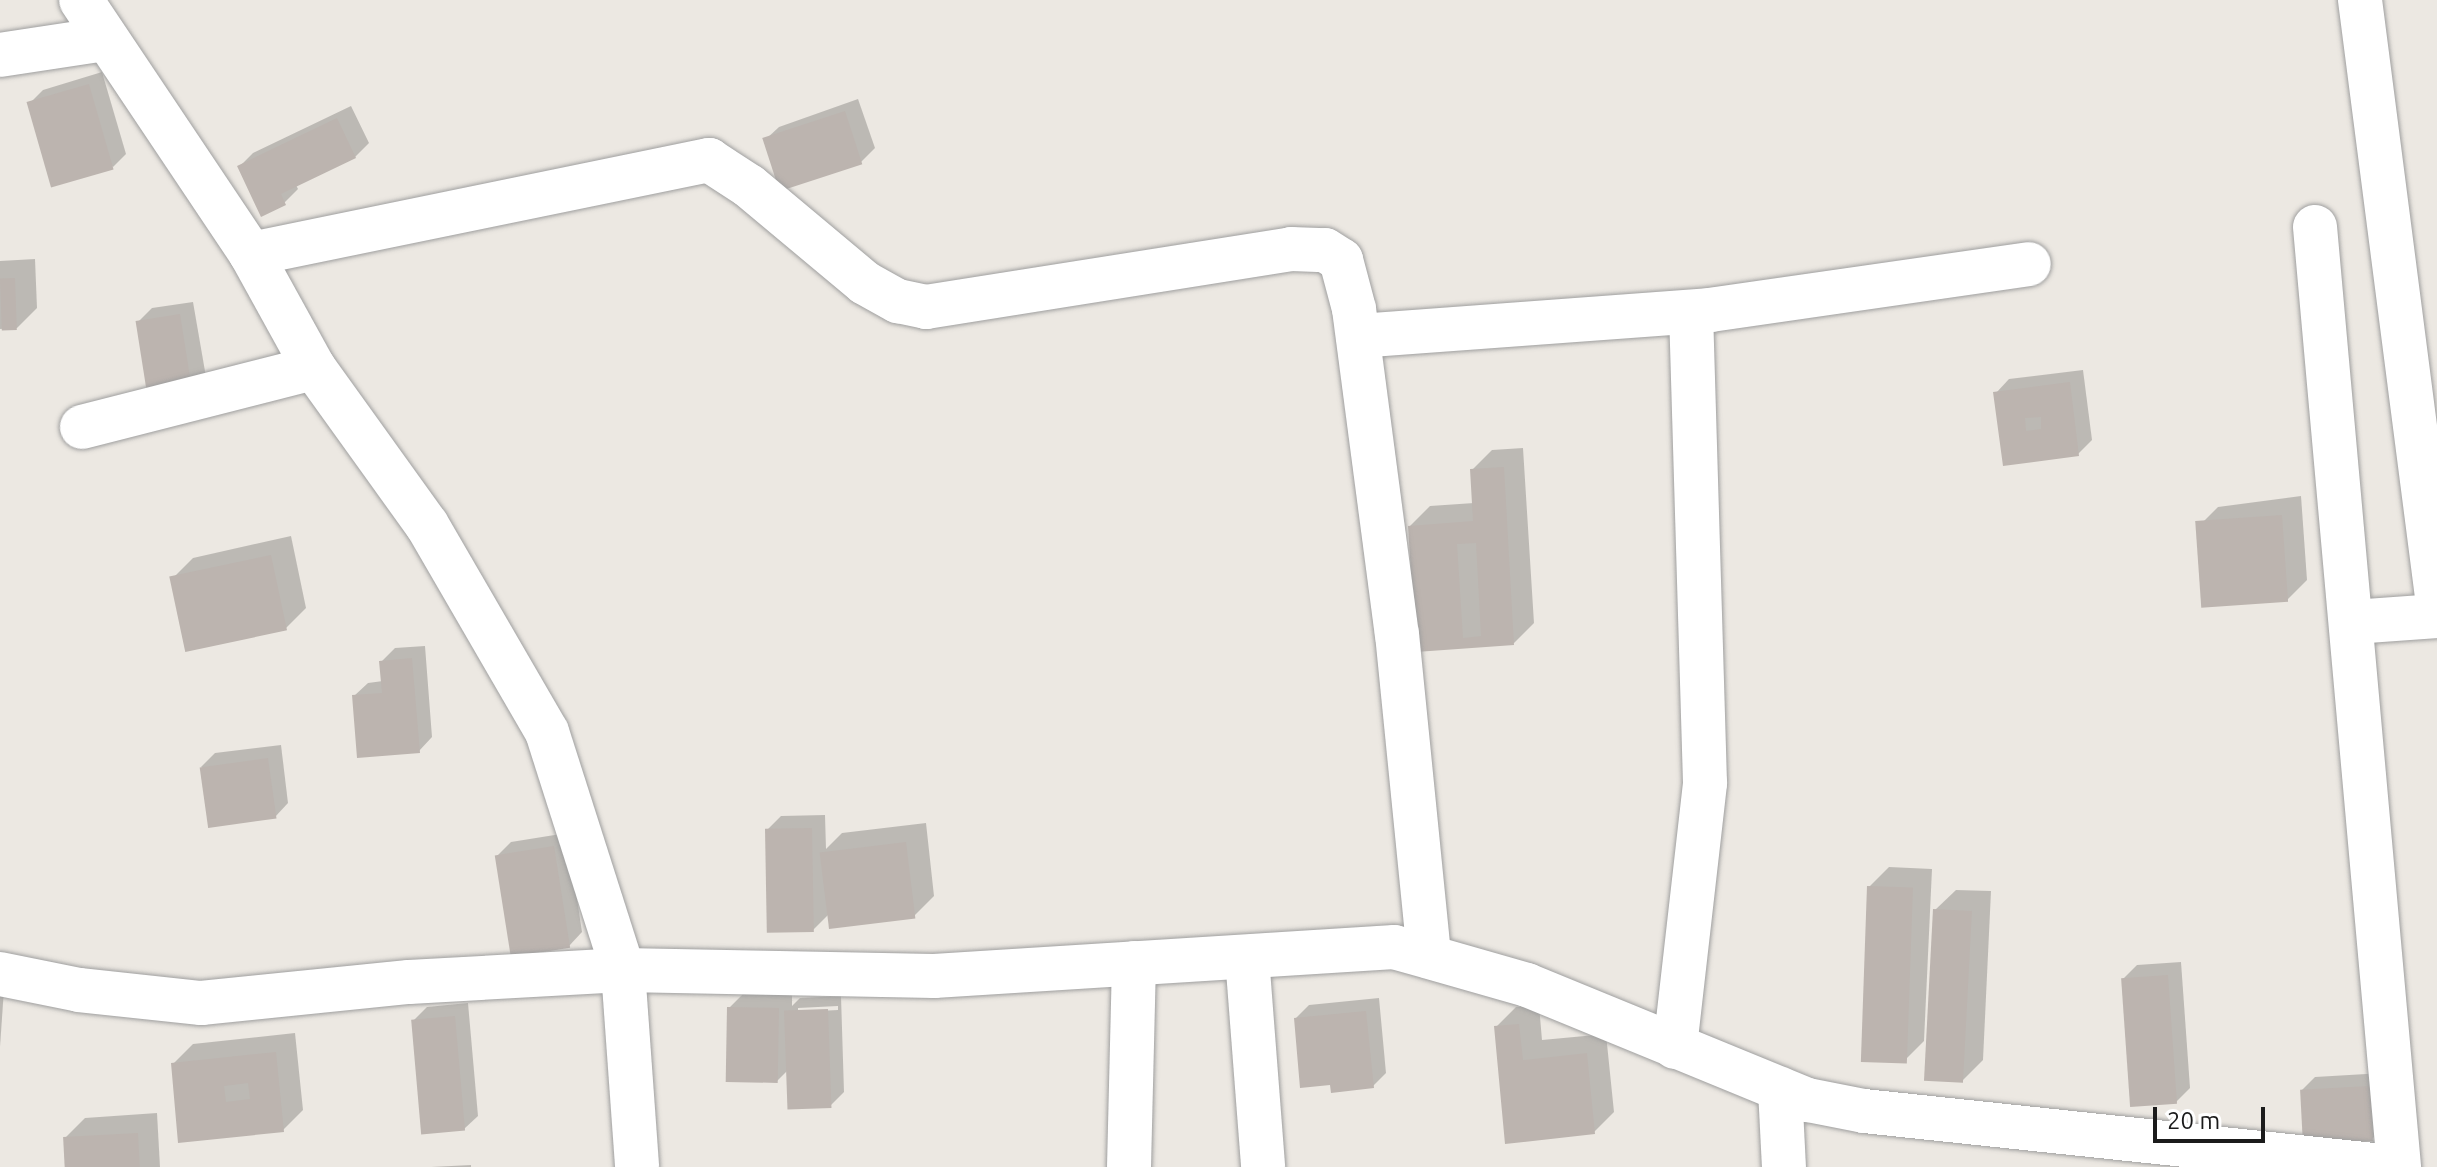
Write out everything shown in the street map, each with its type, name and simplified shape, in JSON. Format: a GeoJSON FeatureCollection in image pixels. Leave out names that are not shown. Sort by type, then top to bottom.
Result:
{"type":"FeatureCollection","features":[{"type":"Feature","properties":{"kind":"street"},"geometry":{"type":"LineString","coordinates":[[81,0],[251,254],[314,368],[427,525],[547,732],[623,970],[637,1167]]}},
{"type":"Feature","properties":{"kind":"street"},"geometry":{"type":"LineString","coordinates":[[2360,0],[2437,597]]}},
{"type":"Feature","properties":{"kind":"street"},"geometry":{"type":"LineString","coordinates":[[0,55],[105,39]]}},
{"type":"Feature","properties":{"kind":"street"},"geometry":{"type":"LineString","coordinates":[[251,254],[709,160],[749,186],[865,283],[898,301],[926,307],[1291,249],[1325,250],[1341,260],[1349,277],[1358,336],[1397,634],[1429,956]]}},
{"type":"Feature","properties":{"kind":"street"},"geometry":{"type":"LineString","coordinates":[[2315,227],[2353,622],[2399,1167]]}},
{"type":"Feature","properties":{"kind":"street"},"geometry":{"type":"LineString","coordinates":[[1358,336],[1691,312],[2029,264]]}},
{"type":"Feature","properties":{"kind":"street"},"geometry":{"type":"LineString","coordinates":[[1675,1047],[1705,783],[1691,312]]}},
{"type":"Feature","properties":{"kind":"street"},"geometry":{"type":"LineString","coordinates":[[82,427],[314,368]]}},
{"type":"Feature","properties":{"kind":"street"},"geometry":{"type":"LineString","coordinates":[[2353,622],[2437,616]]}},
{"type":"Feature","properties":{"kind":"street"},"geometry":{"type":"LineString","coordinates":[[0,974],[79,990],[201,1003],[409,982],[623,970],[934,976],[1394,947],[1527,985],[1780,1089],[1864,1111],[2392,1167]]}},
{"type":"Feature","properties":{"kind":"street"},"geometry":{"type":"LineString","coordinates":[[1247,957],[1263,1167]]}},
{"type":"Feature","properties":{"kind":"street"},"geometry":{"type":"LineString","coordinates":[[1129,1167],[1134,963]]}},
{"type":"Feature","properties":{"kind":"street"},"geometry":{"type":"LineString","coordinates":[[1780,1089],[1784,1167]]}},
{"type":"Feature","properties":{"kind":"building"},"geometry":{"type":"Polygon","coordinates":[[[89,84],[114,170],[51,187],[27,102],[89,84]]]}},
{"type":"Feature","properties":{"kind":"building"},"geometry":{"type":"Polygon","coordinates":[[[845,111],[862,164],[780,191],[762,138],[845,111]]]}},
{"type":"Feature","properties":{"kind":"building"},"geometry":{"type":"Polygon","coordinates":[[[337,118],[356,158],[281,194],[286,205],[261,217],[237,166],[337,118]]]}},
{"type":"Feature","properties":{"kind":"building"},"geometry":{"type":"Polygon","coordinates":[[[15,278],[17,330],[2,330],[0,279],[15,278]]]}},
{"type":"Feature","properties":{"kind":"building"},"geometry":{"type":"Polygon","coordinates":[[[180,314],[193,393],[148,400],[136,321],[180,314]]]}},
{"type":"Feature","properties":{"kind":"building"},"geometry":{"type":"Polygon","coordinates":[[[2070,382],[2079,456],[2003,466],[1993,392],[2070,382]],[[2041,417],[2025,418],[2026,431],[2041,429],[2041,417]]]}},
{"type":"Feature","properties":{"kind":"building"},"geometry":{"type":"Polygon","coordinates":[[[1504,467],[1514,645],[1416,652],[1408,526],[1473,521],[1470,469],[1504,467]],[[1476,543],[1457,544],[1463,638],[1481,636],[1476,543]]]}},
{"type":"Feature","properties":{"kind":"building"},"geometry":{"type":"Polygon","coordinates":[[[2282,515],[2288,602],[2201,608],[2195,521],[2282,515]]]}},
{"type":"Feature","properties":{"kind":"building"},"geometry":{"type":"Polygon","coordinates":[[[271,555],[287,630],[185,652],[169,577],[271,555]]]}},
{"type":"Feature","properties":{"kind":"building"},"geometry":{"type":"Polygon","coordinates":[[[412,658],[420,753],[357,758],[352,695],[382,693],[379,661],[412,658]]]}},
{"type":"Feature","properties":{"kind":"building"},"geometry":{"type":"Polygon","coordinates":[[[268,758],[276,818],[208,828],[200,768],[268,758]]]}},
{"type":"Feature","properties":{"kind":"building"},"geometry":{"type":"Polygon","coordinates":[[[812,828],[814,932],[767,933],[765,829],[812,828]]]}},
{"type":"Feature","properties":{"kind":"building"},"geometry":{"type":"Polygon","coordinates":[[[906,842],[915,918],[829,929],[820,853],[906,842]]]}},
{"type":"Feature","properties":{"kind":"building"},"geometry":{"type":"Polygon","coordinates":[[[554,846],[570,948],[511,957],[495,855],[554,846]]]}},
{"type":"Feature","properties":{"kind":"building"},"geometry":{"type":"Polygon","coordinates":[[[1867,886],[1913,888],[1907,1063],[1861,1062],[1867,886]]]}},
{"type":"Feature","properties":{"kind":"building"},"geometry":{"type":"Polygon","coordinates":[[[1933,909],[1972,911],[1963,1083],[1924,1081],[1933,909]]]}},
{"type":"Feature","properties":{"kind":"building"},"geometry":{"type":"Polygon","coordinates":[[[2168,975],[2177,1104],[2130,1107],[2121,978],[2168,975]]]}},
{"type":"Feature","properties":{"kind":"building"},"geometry":{"type":"Polygon","coordinates":[[[727,1007],[779,1008],[778,1083],[726,1082],[727,1007]]]}},
{"type":"Feature","properties":{"kind":"building"},"geometry":{"type":"Polygon","coordinates":[[[828,1009],[831,1108],[787,1109],[784,1011],[828,1009]]]}},
{"type":"Feature","properties":{"kind":"building"},"geometry":{"type":"Polygon","coordinates":[[[1366,1011],[1374,1088],[1331,1093],[1330,1085],[1300,1088],[1294,1018],[1366,1011]]]}},
{"type":"Feature","properties":{"kind":"building"},"geometry":{"type":"Polygon","coordinates":[[[455,1016],[465,1131],[421,1134],[411,1020],[455,1016]]]}},
{"type":"Feature","properties":{"kind":"building"},"geometry":{"type":"Polygon","coordinates":[[[1519,1024],[1523,1060],[1587,1053],[1595,1134],[1505,1144],[1494,1026],[1519,1024]]]}},
{"type":"Feature","properties":{"kind":"building"},"geometry":{"type":"Polygon","coordinates":[[[276,1052],[284,1132],[178,1143],[171,1063],[276,1052]],[[248,1083],[224,1086],[226,1102],[250,1099],[248,1083]]]}},
{"type":"Feature","properties":{"kind":"building"},"geometry":{"type":"Polygon","coordinates":[[[2370,1086],[2373,1141],[2303,1145],[2300,1090],[2370,1086]]]}},
{"type":"Feature","properties":{"kind":"building"},"geometry":{"type":"Polygon","coordinates":[[[138,1133],[140,1167],[65,1167],[63,1137],[138,1133]]]}}]}
